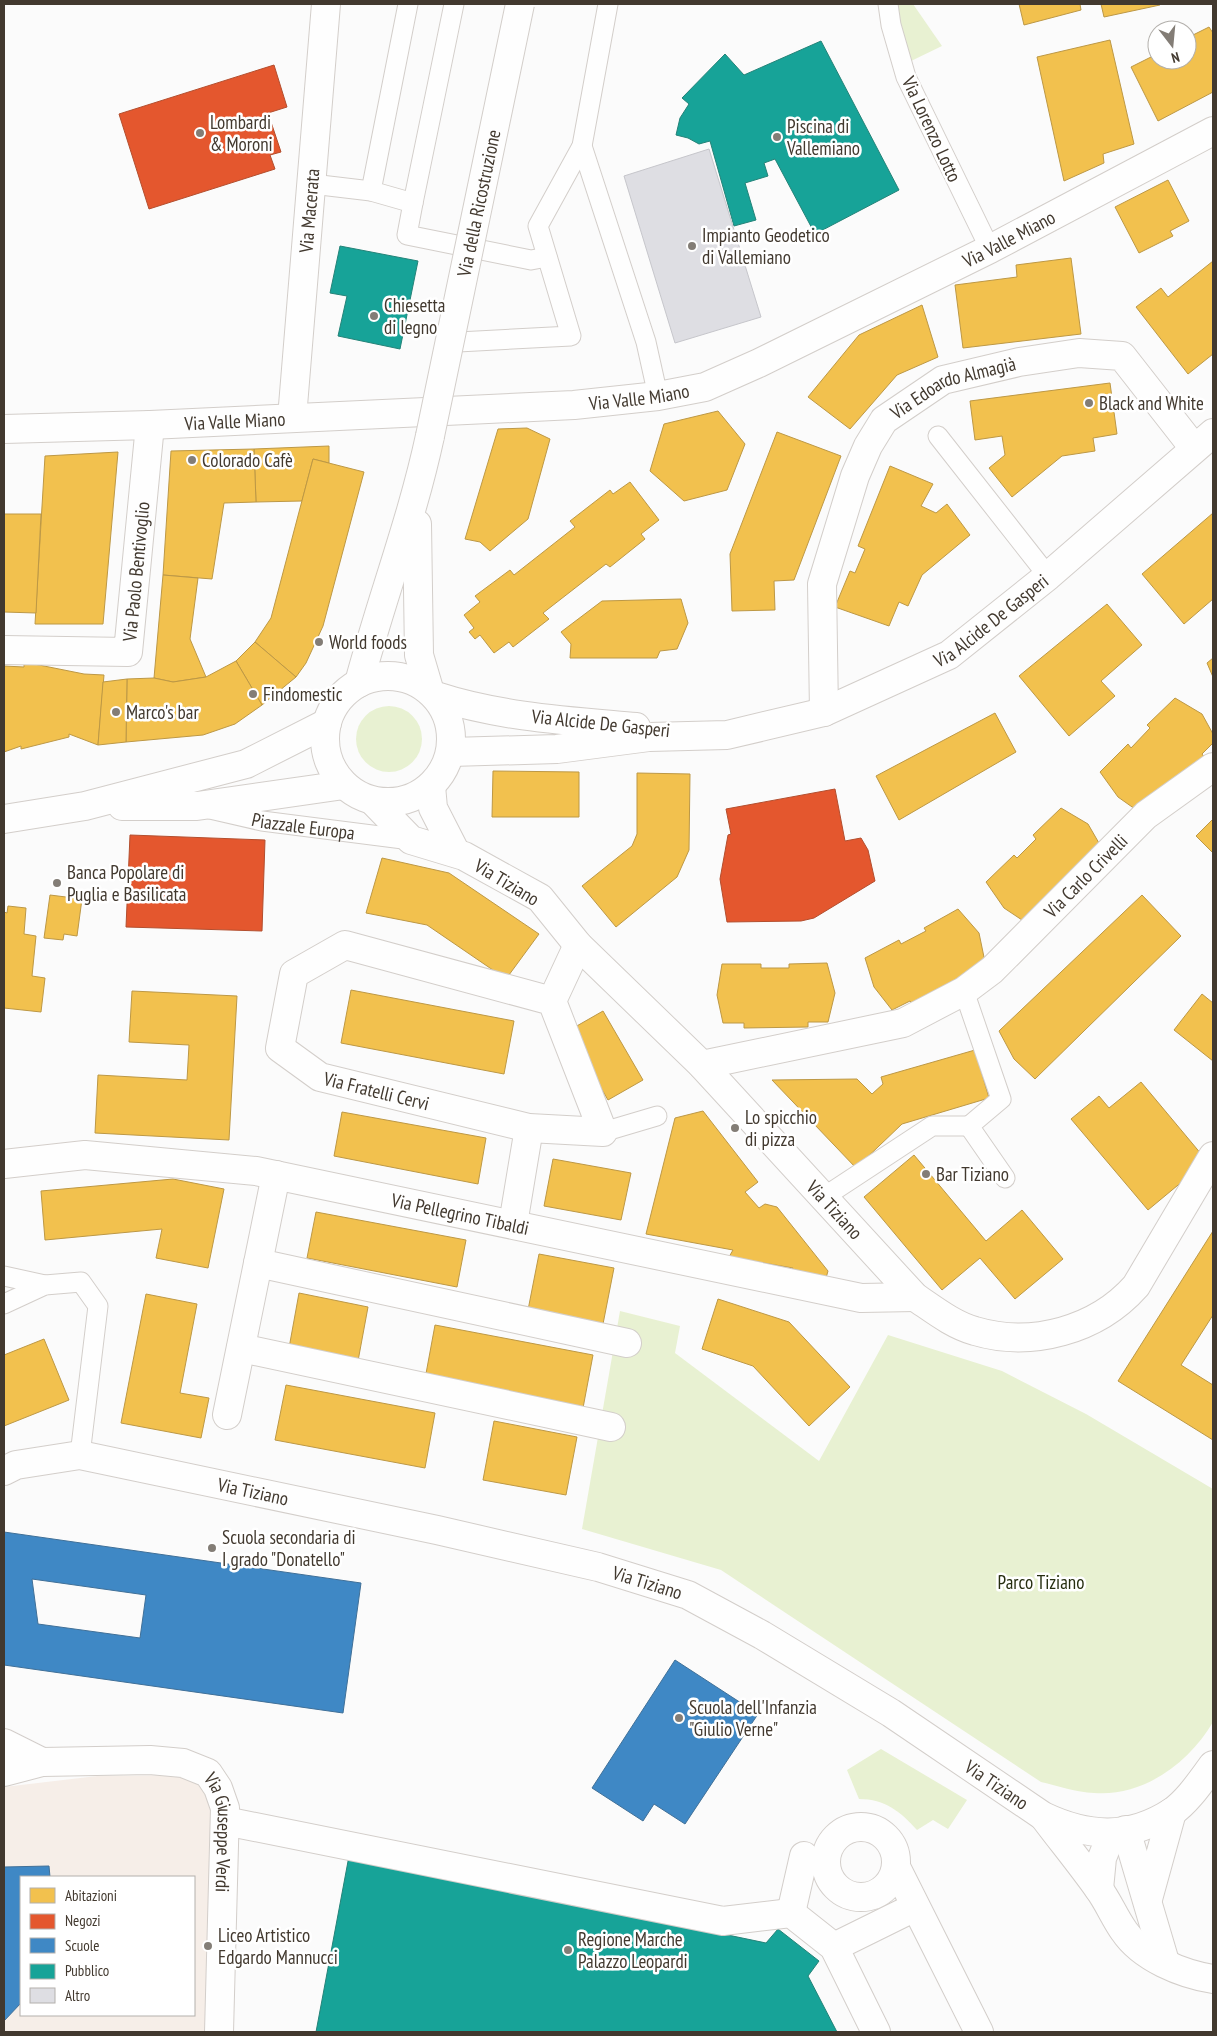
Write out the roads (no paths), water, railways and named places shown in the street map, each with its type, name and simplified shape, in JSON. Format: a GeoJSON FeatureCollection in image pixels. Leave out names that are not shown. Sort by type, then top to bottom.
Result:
{"type":"FeatureCollection","features":[{"type":"Feature","properties":{"kind":"street","name":"Via Macerata"},"geometry":{"type":"LineString","coordinates":[[292,418],[326,4]]}},
{"type":"Feature","properties":{"kind":"street","name":"Via della Ricostruzione"},"geometry":{"type":"LineString","coordinates":[[359,683],[378,614],[418,490],[519,4]]}},
{"type":"Feature","properties":{"kind":"street","name":"Via Valle Miano"},"geometry":{"type":"LineString","coordinates":[[4,429],[150,426],[574,405],[658,396],[705,387],[759,363],[990,249],[1213,131]]}},
{"type":"Feature","properties":{"kind":"street","name":"Via Edoardo Almagià"},"geometry":{"type":"LineString","coordinates":[[824,712],[822,584],[855,476],[868,446],[884,420],[943,380],[1020,362],[1079,353],[1122,356],[1204,440]]}},
{"type":"Feature","properties":{"kind":"street","name":"Via Paolo Bentivoglio"},"geometry":{"type":"LineString","coordinates":[[4,650],[128,652],[150,426]]}},
{"type":"Feature","properties":{"kind":"street","name":"Via Alcide De Gasperi"},"geometry":{"type":"LineString","coordinates":[[463,751],[557,748],[649,737],[727,735],[824,712],[949,655],[1048,576],[1204,440]]}},
{"type":"Feature","properties":{"kind":"street","name":"Via della Ricostruzione"},"geometry":{"type":"LineString","coordinates":[[418,490],[416,564],[418,620]]}},
{"type":"Feature","properties":{"kind":"street","name":"Piazzale Europa"},"geometry":{"type":"LineString","coordinates":[[418,620],[419,655],[432,693],[450,722],[463,751],[446,766],[431,786],[406,800],[390,803],[361,797],[344,785],[334,772],[327,756],[324,739],[327,723],[334,707],[345,693],[359,683],[375,677],[392,675],[412,680],[432,693],[476,708]]}},
{"type":"Feature","properties":{"kind":"street","name":"Via Alcide De Gasperi"},"geometry":{"type":"LineString","coordinates":[[476,708],[560,720],[727,735]]}},
{"type":"Feature","properties":{"kind":"street"},"geometry":{"type":"LineString","coordinates":[[4,819],[85,806],[246,764],[327,723]]}},
{"type":"Feature","properties":{"kind":"street","name":"Via Carlo Crivelli"},"geometry":{"type":"LineString","coordinates":[[702,1065],[903,1023],[964,991],[992,970],[1146,815],[1213,767]]}},
{"type":"Feature","properties":{"kind":"street","name":"Piazzale Europa"},"geometry":{"type":"LineString","coordinates":[[85,806],[196,806],[344,785]]}},
{"type":"Feature","properties":{"kind":"street"},"geometry":{"type":"LineString","coordinates":[[431,786],[433,808],[460,855]]}},
{"type":"Feature","properties":{"kind":"street","name":"Piazzale Europa"},"geometry":{"type":"LineString","coordinates":[[373,801],[411,840],[460,855]]}},
{"type":"Feature","properties":{"kind":"street","name":"Via Tiziano"},"geometry":{"type":"LineString","coordinates":[[460,855],[540,898],[578,945],[702,1065],[915,1297],[945,1317],[974,1331],[1017,1338],[1062,1333],[1096,1318],[1126,1297],[1136,1286],[1213,1156]]}},
{"type":"Feature","properties":{"kind":"street","name":"Via Fratelli Cervi"},"geometry":{"type":"LineString","coordinates":[[552,1001],[344,945],[294,974],[280,1048],[320,1077],[529,1128],[603,1132]]}},
{"type":"Feature","properties":{"kind":"street"},"geometry":{"type":"LineString","coordinates":[[578,945],[552,1001],[603,1132]]}},
{"type":"Feature","properties":{"kind":"street"},"geometry":{"type":"LineString","coordinates":[[513,1224],[529,1128]]}},
{"type":"Feature","properties":{"kind":"street","name":"Via Pellegrino Tibaldi"},"geometry":{"type":"LineString","coordinates":[[4,1164],[85,1155],[276,1174],[861,1298],[915,1297]]}},
{"type":"Feature","properties":{"kind":"street"},"geometry":{"type":"LineString","coordinates":[[227,1415],[276,1174]]}},
{"type":"Feature","properties":{"kind":"street"},"geometry":{"type":"LineString","coordinates":[[258,1263],[627,1343]]}},
{"type":"Feature","properties":{"kind":"street"},"geometry":{"type":"LineString","coordinates":[[241,1348],[612,1427]]}},
{"type":"Feature","properties":{"kind":"street","name":"Via Tiziano"},"geometry":{"type":"LineString","coordinates":[[4,1471],[16,1465],[80,1455],[598,1567],[688,1595],[762,1635],[891,1713],[1043,1816],[1066,1827],[1090,1833],[1119,1831],[1141,1826],[1172,1812],[1213,1766]]}},
{"type":"Feature","properties":{"kind":"street","name":"Via Giuseppe Verdi"},"geometry":{"type":"LineString","coordinates":[[4,1743],[42,1762]]}},
{"type":"Feature","properties":{"kind":"street","name":"Via Giuseppe Verdi"},"geometry":{"type":"LineString","coordinates":[[4,1772],[42,1762],[168,1761],[197,1767],[208,1773],[218,1788],[225,1808],[220,2032]]}},
{"type":"Feature","properties":{"kind":"street"},"geometry":{"type":"LineString","coordinates":[[1148,1899],[1172,1812]]}},
{"type":"Feature","properties":{"kind":"street"},"geometry":{"type":"LineString","coordinates":[[1043,1816],[1099,1889],[1130,1940],[1148,1954],[1165,1962],[1200,1977],[1213,1979]]}},
{"type":"Feature","properties":{"kind":"street"},"geometry":{"type":"LineString","coordinates":[[225,1821],[723,1921],[791,1912],[834,1947],[876,2032]]}},
{"type":"Feature","properties":{"kind":"street"},"geometry":{"type":"LineString","coordinates":[[854,1828],[876,1830],[885,1836],[896,1856],[896,1867],[892,1878],[885,1888],[863,1897],[851,1895],[841,1890],[832,1882],[827,1871],[828,1849],[843,1832],[854,1828]]}},
{"type":"Feature","properties":{"kind":"street"},"geometry":{"type":"LineString","coordinates":[[1099,1889],[1102,1858],[1119,1831]]}},
{"type":"Feature","properties":{"kind":"street"},"geometry":{"type":"LineString","coordinates":[[1119,1831],[1148,1899],[1165,1962]]}},
{"type":"Feature","properties":{"kind":"street"},"geometry":{"type":"LineString","coordinates":[[791,1912],[802,1865],[827,1871]]}},
{"type":"Feature","properties":{"kind":"street"},"geometry":{"type":"LineString","coordinates":[[896,1867],[979,2032]]}},
{"type":"Feature","properties":{"kind":"street"},"geometry":{"type":"LineString","coordinates":[[834,1947],[916,1907]]}},
{"type":"Feature","properties":{"kind":"lane"},"geometry":{"type":"LineString","coordinates":[[371,191],[408,4]]}},
{"type":"Feature","properties":{"kind":"lane"},"geometry":{"type":"LineString","coordinates":[[454,4],[407,235],[531,260],[547,257]]}},
{"type":"Feature","properties":{"kind":"lane"},"geometry":{"type":"LineString","coordinates":[[469,248],[519,4]]}},
{"type":"Feature","properties":{"kind":"lane"},"geometry":{"type":"LineString","coordinates":[[458,342],[571,336],[538,226],[582,146],[608,4]]}},
{"type":"Feature","properties":{"kind":"lane","name":"Via Lorenzo Lotto"},"geometry":{"type":"LineString","coordinates":[[888,4],[891,25],[906,77],[990,249]]}},
{"type":"Feature","properties":{"kind":"lane"},"geometry":{"type":"LineString","coordinates":[[582,146],[646,342],[658,396]]}},
{"type":"Feature","properties":{"kind":"lane"},"geometry":{"type":"LineString","coordinates":[[312,184],[371,191],[413,204]]}},
{"type":"Feature","properties":{"kind":"lane"},"geometry":{"type":"LineString","coordinates":[[938,436],[1048,576]]}},
{"type":"Feature","properties":{"kind":"lane","name":"Piazzale Europa"},"geometry":{"type":"LineString","coordinates":[[196,806],[262,821],[411,840]]}},
{"type":"Feature","properties":{"kind":"lane"},"geometry":{"type":"LineString","coordinates":[[824,1197],[932,1126],[969,1126],[1001,1100],[964,991]]}},
{"type":"Feature","properties":{"kind":"lane","name":"Via Fratelli Cervi"},"geometry":{"type":"LineString","coordinates":[[603,1132],[658,1116]]}},
{"type":"Feature","properties":{"kind":"lane"},"geometry":{"type":"LineString","coordinates":[[969,1126],[1005,1178]]}},
{"type":"Feature","properties":{"kind":"lane"},"geometry":{"type":"LineString","coordinates":[[4,1276],[45,1285],[81,1282],[98,1306],[80,1455]]}},
{"type":"Feature","properties":{"kind":"lane"},"geometry":{"type":"LineString","coordinates":[[4,1304],[45,1285]]}},
{"type":"Feature","properties":{"kind":"place","name":"Lombardi & Moroni"},"geometry":{"type":"Point","coordinates":[200,133]}},
{"type":"Feature","properties":{"kind":"place","name":"Piscina di Vallemiano"},"geometry":{"type":"Point","coordinates":[777,137]}},
{"type":"Feature","properties":{"kind":"place","name":"Impianto Geodetico di Vallemiano"},"geometry":{"type":"Point","coordinates":[692,246]}},
{"type":"Feature","properties":{"kind":"place","name":"Chiesetta di legno"},"geometry":{"type":"Point","coordinates":[374,316]}},
{"type":"Feature","properties":{"kind":"place","name":"Black and White"},"geometry":{"type":"Point","coordinates":[1089,403]}},
{"type":"Feature","properties":{"kind":"place","name":"Colorado Cafè"},"geometry":{"type":"Point","coordinates":[192,460]}},
{"type":"Feature","properties":{"kind":"place","name":"World foods"},"geometry":{"type":"Point","coordinates":[319,642]}},
{"type":"Feature","properties":{"kind":"place","name":"Findomestic"},"geometry":{"type":"Point","coordinates":[253,694]}},
{"type":"Feature","properties":{"kind":"place","name":"Marco's bar"},"geometry":{"type":"Point","coordinates":[116,712]}},
{"type":"Feature","properties":{"kind":"place","name":"Banca Popolare di Puglia e Basilicata"},"geometry":{"type":"Point","coordinates":[57,883]}},
{"type":"Feature","properties":{"kind":"place","name":"Lo spicchio di pizza"},"geometry":{"type":"Point","coordinates":[735,1128]}},
{"type":"Feature","properties":{"kind":"place","name":"Bar Tiziano"},"geometry":{"type":"Point","coordinates":[926,1174]}},
{"type":"Feature","properties":{"kind":"place","name":"Scuola secondaria di I grado \"Donatello\""},"geometry":{"type":"Point","coordinates":[212,1548]}},
{"type":"Feature","properties":{"kind":"place","name":"Scuola dell'Infanzia \"Giulio Verne\""},"geometry":{"type":"Point","coordinates":[679,1718]}},
{"type":"Feature","properties":{"kind":"place","name":"Liceo Artistico Edgardo Mannucci"},"geometry":{"type":"Point","coordinates":[208,1946]}},
{"type":"Feature","properties":{"kind":"place","name":"Regione Marche Palazzo Leopardi"},"geometry":{"type":"Point","coordinates":[568,1950]}},
{"type":"Feature","properties":{"kind":"park label","name":"Parco Tiziano"},"geometry":{"type":"Point","coordinates":[1041,1582]}}]}
